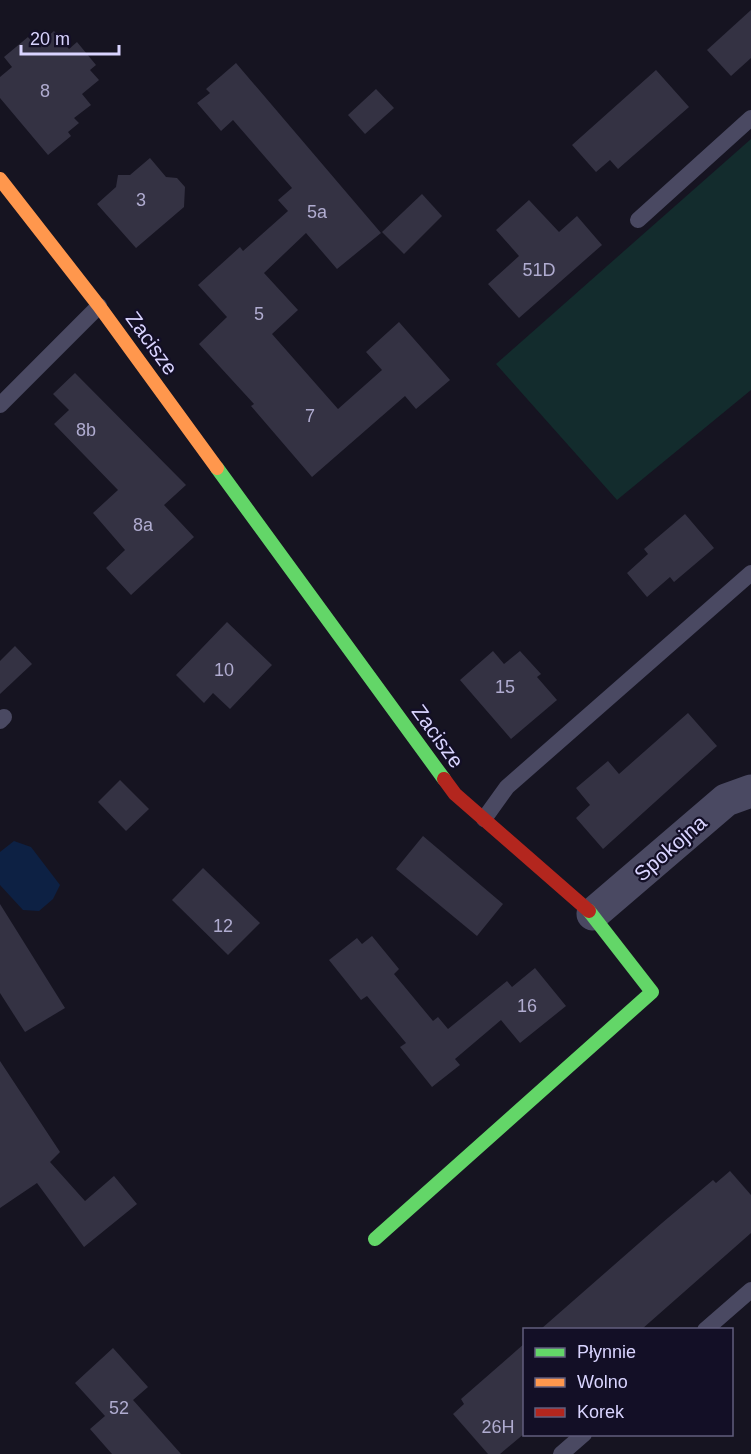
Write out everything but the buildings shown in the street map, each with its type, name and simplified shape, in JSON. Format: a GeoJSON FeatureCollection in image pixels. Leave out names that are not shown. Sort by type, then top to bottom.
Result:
{"type":"FeatureCollection","features":[{"type":"Feature","properties":{"kind":"street","name":"Zacisze"},"geometry":{"type":"LineString","coordinates":[[0,179],[99,306],[455,794],[593,914],[652,992],[375,1239]]}},
{"type":"Feature","properties":{"kind":"street","name":"Spokojna"},"geometry":{"type":"LineString","coordinates":[[593,914],[726,800],[751,791]]}},
{"type":"Feature","properties":{"kind":"lane"},"geometry":{"type":"LineString","coordinates":[[638,220],[751,118]]}},
{"type":"Feature","properties":{"kind":"lane"},"geometry":{"type":"LineString","coordinates":[[0,405],[99,306]]}},
{"type":"Feature","properties":{"kind":"lane"},"geometry":{"type":"LineString","coordinates":[[484,819],[507,787],[751,573]]}},
{"type":"Feature","properties":{"kind":"lane"},"geometry":{"type":"LineString","coordinates":[[706,1328],[751,1290]]}},
{"type":"Feature","properties":{"kind":"lane"},"geometry":{"type":"LineString","coordinates":[[561,1454],[582,1436]]}},
{"type":"Feature","properties":{"kind":"green space"},"geometry":{"type":"Polygon","coordinates":[[[751,139],[751,390],[617,500],[496,364],[751,139]]]}},
{"type":"Feature","properties":{"kind":"water"},"geometry":{"type":"Polygon","coordinates":[[[14,841],[31,847],[60,885],[53,899],[39,911],[23,910],[0,885],[0,852],[14,841]]]}},
{"type":"Feature","properties":{"kind":"traffic: fast"},"geometry":{"type":"LineString","coordinates":[[217,468],[444,779]]}},
{"type":"Feature","properties":{"kind":"traffic: fast"},"geometry":{"type":"LineString","coordinates":[[375,1239],[652,992],[589,911]]}},
{"type":"Feature","properties":{"kind":"traffic: slow"},"geometry":{"type":"LineString","coordinates":[[0,179],[99,306],[217,468]]}},
{"type":"Feature","properties":{"kind":"traffic: jam"},"geometry":{"type":"LineString","coordinates":[[444,779],[455,794],[589,911]]}}]}
